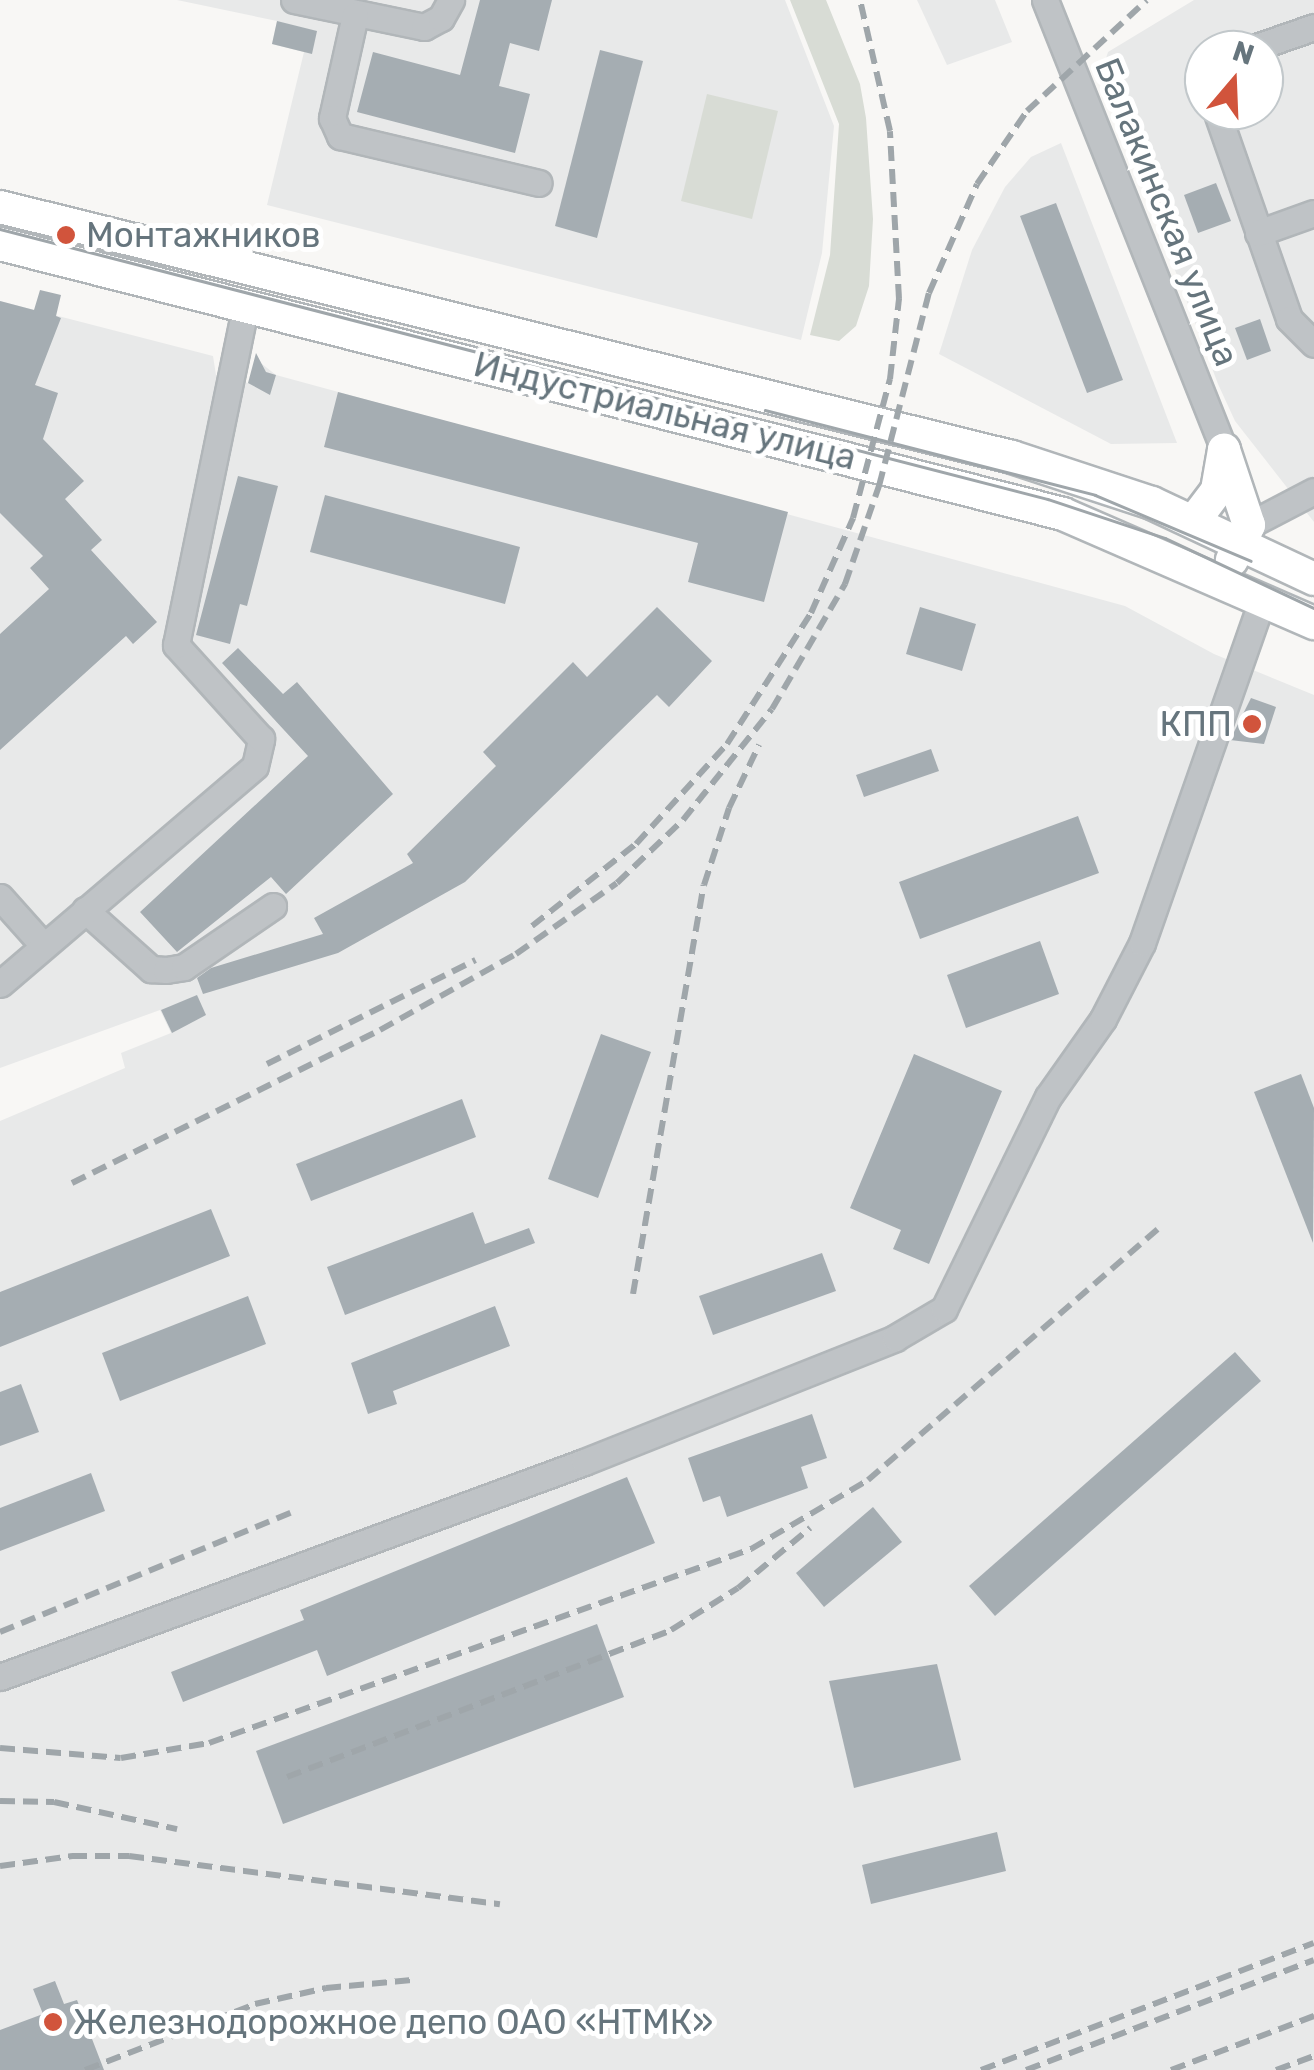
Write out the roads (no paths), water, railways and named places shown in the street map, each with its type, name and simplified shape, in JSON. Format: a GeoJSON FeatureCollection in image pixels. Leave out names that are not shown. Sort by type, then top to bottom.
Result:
{"type":"FeatureCollection","features":[{"type":"Feature","properties":{"kind":"main road","name":"Индустриальная улица"},"geometry":{"type":"LineString","coordinates":[[0,207],[996,453],[1247,535],[1314,579]]}},
{"type":"Feature","properties":{"kind":"main road","name":"Индустриальная улица"},"geometry":{"type":"LineString","coordinates":[[0,244],[988,493],[1161,552],[1314,623]]}},
{"type":"Feature","properties":{"kind":"main road"},"geometry":{"type":"LineString","coordinates":[[1194,520],[1216,490],[1224,450]]}},
{"type":"Feature","properties":{"kind":"main road"},"geometry":{"type":"LineString","coordinates":[[1161,552],[1216,566],[1247,535],[1224,450]]}},
{"type":"Feature","properties":{"kind":"street"},"geometry":{"type":"LineString","coordinates":[[294,0],[355,16],[424,27],[441,18],[451,0]]}},
{"type":"Feature","properties":{"kind":"street","name":"Балакинская улица"},"geometry":{"type":"LineString","coordinates":[[1045,0],[1224,450]]}},
{"type":"Feature","properties":{"kind":"street"},"geometry":{"type":"LineString","coordinates":[[355,16],[332,118],[340,136],[538,183]]}},
{"type":"Feature","properties":{"kind":"street"},"geometry":{"type":"LineString","coordinates":[[1284,37],[1314,26]]}},
{"type":"Feature","properties":{"kind":"street"},"geometry":{"type":"LineString","coordinates":[[1223,130],[1295,331],[1314,344]]}},
{"type":"Feature","properties":{"kind":"street"},"geometry":{"type":"LineString","coordinates":[[1258,233],[1314,212]]}},
{"type":"Feature","properties":{"kind":"street"},"geometry":{"type":"LineString","coordinates":[[0,984],[42,944],[255,766],[260,739],[176,645],[246,305]]}},
{"type":"Feature","properties":{"kind":"street"},"geometry":{"type":"LineString","coordinates":[[1247,535],[1314,491]]}},
{"type":"Feature","properties":{"kind":"street"},"geometry":{"type":"LineString","coordinates":[[0,1677],[584,1462],[895,1338],[944,1310],[1048,1097],[1103,1018],[1142,943],[1263,598]]}},
{"type":"Feature","properties":{"kind":"street"},"geometry":{"type":"LineString","coordinates":[[0,897],[42,944]]}},
{"type":"Feature","properties":{"kind":"street"},"geometry":{"type":"LineString","coordinates":[[85,910],[151,969],[166,970],[184,967],[273,906]]}},
{"type":"Feature","properties":{"kind":"tram line"},"geometry":{"type":"LineString","coordinates":[[0,229],[1048,499],[1165,538],[1314,608]]}},
{"type":"Feature","properties":{"kind":"tram line"},"geometry":{"type":"LineString","coordinates":[[765,410],[1095,495],[1251,561]]}},
{"type":"Feature","properties":{"kind":"railway"},"geometry":{"type":"LineString","coordinates":[[532,926],[636,844],[727,744],[811,613],[853,518],[890,379],[899,299],[890,131],[860,0]]}},
{"type":"Feature","properties":{"kind":"railway"},"geometry":{"type":"LineString","coordinates":[[72,1183],[380,1030],[516,954],[617,883],[683,820],[772,709],[845,584],[879,486],[929,293],[977,184],[1027,111],[1147,0]]}},
{"type":"Feature","properties":{"kind":"railway"},"geometry":{"type":"LineString","coordinates":[[633,1294],[704,885],[729,808],[759,745]]}},
{"type":"Feature","properties":{"kind":"railway"},"geometry":{"type":"LineString","coordinates":[[267,1064],[476,960]]}},
{"type":"Feature","properties":{"kind":"railway"},"geometry":{"type":"LineString","coordinates":[[0,1748],[121,1758],[209,1743],[751,1549],[868,1480],[1159,1228]]}},
{"type":"Feature","properties":{"kind":"railway"},"geometry":{"type":"LineString","coordinates":[[0,1632],[298,1510]]}},
{"type":"Feature","properties":{"kind":"railway"},"geometry":{"type":"LineString","coordinates":[[287,1777],[671,1630],[738,1588],[810,1528]]}},
{"type":"Feature","properties":{"kind":"railway"},"geometry":{"type":"LineString","coordinates":[[0,1801],[54,1802],[177,1829]]}},
{"type":"Feature","properties":{"kind":"railway"},"geometry":{"type":"LineString","coordinates":[[0,1866],[72,1856],[129,1856],[500,1904]]}},
{"type":"Feature","properties":{"kind":"railway"},"geometry":{"type":"LineString","coordinates":[[981,2070],[1314,1943]]}},
{"type":"Feature","properties":{"kind":"railway"},"geometry":{"type":"LineString","coordinates":[[1026,2070],[1314,1960]]}},
{"type":"Feature","properties":{"kind":"railway"},"geometry":{"type":"LineString","coordinates":[[85,2070],[255,2004],[326,1988],[412,1980]]}},
{"type":"Feature","properties":{"kind":"railway"},"geometry":{"type":"LineString","coordinates":[[1171,2070],[1314,2016]]}},
{"type":"Feature","properties":{"kind":"railway"},"geometry":{"type":"LineString","coordinates":[[1276,2070],[1314,2056]]}},
{"type":"Feature","properties":{"kind":"place","name":"Монтажников"},"geometry":{"type":"Point","coordinates":[66,235]}},
{"type":"Feature","properties":{"kind":"place","name":"КПП"},"geometry":{"type":"Point","coordinates":[1252,724]}},
{"type":"Feature","properties":{"kind":"place","name":"Железнодорожное депо ОАО «НТМК»"},"geometry":{"type":"Point","coordinates":[53,2022]}}]}
